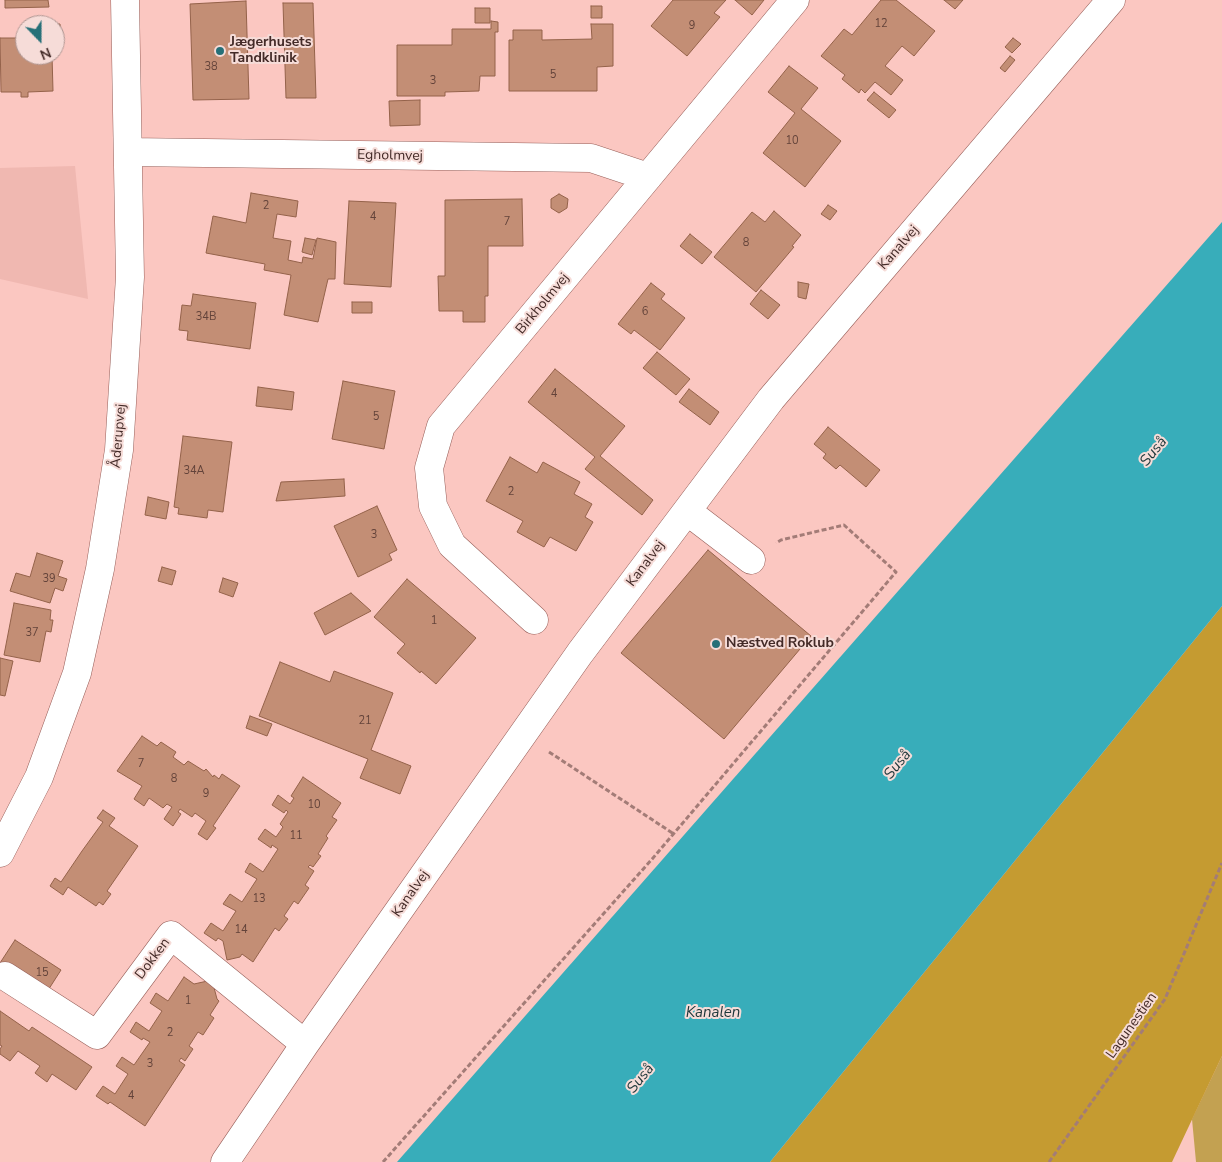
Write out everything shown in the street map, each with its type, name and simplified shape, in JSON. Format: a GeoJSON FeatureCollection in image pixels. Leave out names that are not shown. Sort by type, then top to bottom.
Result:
{"type":"FeatureCollection","features":[{"type":"Feature","properties":{"kind":"street","name":"Åderupvej"},"geometry":{"type":"LineString","coordinates":[[0,853],[39,777],[78,673],[100,569],[119,450],[130,287],[125,0]]}},
{"type":"Feature","properties":{"kind":"street","name":"Birkholmvej"},"geometry":{"type":"LineString","coordinates":[[534,620],[452,544],[433,506],[429,468],[441,426],[795,0]]}},
{"type":"Feature","properties":{"kind":"street","name":"Kanalvej"},"geometry":{"type":"LineString","coordinates":[[225,1162],[305,1044],[580,653],[770,399],[1111,0]]}},
{"type":"Feature","properties":{"kind":"street","name":"Egholmvej"},"geometry":{"type":"LineString","coordinates":[[128,152],[591,158],[648,177]]}},
{"type":"Feature","properties":{"kind":"street"},"geometry":{"type":"LineString","coordinates":[[687,510],[751,560]]}},
{"type":"Feature","properties":{"kind":"street","name":"Dokken"},"geometry":{"type":"LineString","coordinates":[[5,976],[97,1035],[171,934],[305,1044]]}},
{"type":"Feature","properties":{"kind":"path"},"geometry":{"type":"LineString","coordinates":[[383,1162],[674,834],[896,572],[844,524],[781,540],[751,560]]}},
{"type":"Feature","properties":{"kind":"path"},"geometry":{"type":"LineString","coordinates":[[522,735],[674,834]]}},
{"type":"Feature","properties":{"kind":"path","name":"Lagunestien"},"geometry":{"type":"LineString","coordinates":[[1049,1162],[1165,999],[1222,863]]}},
{"type":"Feature","properties":{"kind":"shaded area"},"geometry":{"type":"Polygon","coordinates":[[[75,166],[88,299],[0,279],[0,168],[75,166]]]}},
{"type":"Feature","properties":{"kind":"shaded area"},"geometry":{"type":"Polygon","coordinates":[[[1222,606],[1222,1056],[1172,1162],[770,1162],[1222,606]]]}},
{"type":"Feature","properties":{"kind":"shaded area"},"geometry":{"type":"Polygon","coordinates":[[[1222,1056],[1222,1162],[1196,1162],[1192,1119],[1222,1056]]]}},
{"type":"Feature","properties":{"kind":"water","name":"Kanalen"},"geometry":{"type":"Polygon","coordinates":[[[1222,222],[1222,606],[770,1162],[397,1162],[1222,222]]]}},
{"type":"Feature","properties":{"kind":"building"},"geometry":{"type":"Polygon","coordinates":[[[5,0],[48,0],[49,7],[5,8],[5,0]]]}},
{"type":"Feature","properties":{"kind":"building"},"geometry":{"type":"Polygon","coordinates":[[[673,0],[726,0],[714,13],[720,17],[687,56],[651,26],[673,0]]]}},
{"type":"Feature","properties":{"kind":"building"},"geometry":{"type":"Polygon","coordinates":[[[735,0],[764,0],[752,15],[735,0]]]}},
{"type":"Feature","properties":{"kind":"building"},"geometry":{"type":"Polygon","coordinates":[[[881,0],[896,0],[935,31],[914,56],[902,46],[885,66],[903,80],[891,95],[875,82],[865,93],[861,89],[859,93],[842,79],[845,75],[821,56],[844,29],[852,35],[881,0]]]}},
{"type":"Feature","properties":{"kind":"building"},"geometry":{"type":"Polygon","coordinates":[[[944,0],[963,0],[955,9],[944,0]]]}},
{"type":"Feature","properties":{"kind":"building","name":"Jægerhusets Tandklinik"},"geometry":{"type":"Polygon","coordinates":[[[246,1],[249,99],[193,100],[190,4],[246,1]]]}},
{"type":"Feature","properties":{"kind":"building"},"geometry":{"type":"Polygon","coordinates":[[[283,3],[313,3],[316,98],[286,98],[283,3]]]}},
{"type":"Feature","properties":{"kind":"building"},"geometry":{"type":"Polygon","coordinates":[[[591,6],[602,6],[602,18],[591,18],[591,6]]]}},
{"type":"Feature","properties":{"kind":"building"},"geometry":{"type":"Polygon","coordinates":[[[475,8],[490,8],[490,23],[475,23],[475,8]]]}},
{"type":"Feature","properties":{"kind":"building"},"geometry":{"type":"Polygon","coordinates":[[[491,21],[498,22],[498,32],[495,32],[495,76],[480,76],[479,91],[445,92],[445,96],[397,96],[397,45],[452,45],[452,29],[491,29],[491,21]]]}},
{"type":"Feature","properties":{"kind":"building"},"geometry":{"type":"Polygon","coordinates":[[[591,24],[613,24],[613,66],[597,67],[597,91],[509,91],[509,40],[513,40],[513,30],[542,30],[542,40],[592,39],[591,24]]]}},
{"type":"Feature","properties":{"kind":"building"},"geometry":{"type":"Polygon","coordinates":[[[0,38],[15,38],[15,65],[52,65],[53,91],[28,92],[28,97],[21,97],[21,92],[1,92],[0,38]]]}},
{"type":"Feature","properties":{"kind":"building"},"geometry":{"type":"Polygon","coordinates":[[[1013,38],[1021,44],[1012,53],[1005,47],[1013,38]]]}},
{"type":"Feature","properties":{"kind":"building"},"geometry":{"type":"Polygon","coordinates":[[[1010,56],[1015,60],[1005,72],[1000,68],[1010,56]]]}},
{"type":"Feature","properties":{"kind":"building"},"geometry":{"type":"Polygon","coordinates":[[[789,66],[818,88],[801,109],[841,141],[805,187],[763,153],[795,113],[768,92],[789,66]]]}},
{"type":"Feature","properties":{"kind":"building"},"geometry":{"type":"Polygon","coordinates":[[[874,92],[896,110],[889,118],[867,100],[874,92]]]}},
{"type":"Feature","properties":{"kind":"building"},"geometry":{"type":"Polygon","coordinates":[[[420,100],[420,125],[390,126],[389,101],[420,100]]]}},
{"type":"Feature","properties":{"kind":"building"},"geometry":{"type":"Polygon","coordinates":[[[251,193],[298,201],[296,217],[277,214],[273,238],[291,241],[288,260],[302,263],[303,257],[313,259],[317,238],[336,242],[335,279],[328,279],[318,322],[284,315],[291,275],[264,270],[265,264],[206,253],[213,216],[246,223],[251,193]]]}},
{"type":"Feature","properties":{"kind":"building"},"geometry":{"type":"Polygon","coordinates":[[[559,194],[568,199],[567,208],[559,213],[551,208],[551,199],[559,194]]]}},
{"type":"Feature","properties":{"kind":"building"},"geometry":{"type":"Polygon","coordinates":[[[522,199],[523,246],[488,246],[488,296],[485,296],[485,322],[463,322],[463,311],[439,311],[438,276],[445,276],[445,200],[522,199]]]}},
{"type":"Feature","properties":{"kind":"building"},"geometry":{"type":"Polygon","coordinates":[[[349,201],[396,203],[391,287],[344,284],[349,201]]]}},
{"type":"Feature","properties":{"kind":"building"},"geometry":{"type":"Polygon","coordinates":[[[828,205],[837,211],[830,220],[821,214],[828,205]]]}},
{"type":"Feature","properties":{"kind":"building"},"geometry":{"type":"Polygon","coordinates":[[[774,211],[801,235],[792,246],[794,247],[756,292],[714,257],[752,212],[765,222],[774,211]]]}},
{"type":"Feature","properties":{"kind":"building"},"geometry":{"type":"Polygon","coordinates":[[[690,234],[712,252],[702,264],[680,246],[690,234]]]}},
{"type":"Feature","properties":{"kind":"building"},"geometry":{"type":"Polygon","coordinates":[[[305,238],[316,240],[312,255],[302,252],[305,238]]]}},
{"type":"Feature","properties":{"kind":"building"},"geometry":{"type":"Polygon","coordinates":[[[798,282],[809,284],[806,299],[798,297],[798,282]]]}},
{"type":"Feature","properties":{"kind":"building"},"geometry":{"type":"Polygon","coordinates":[[[651,283],[665,294],[661,299],[685,318],[660,350],[634,330],[631,334],[618,324],[651,283]]]}},
{"type":"Feature","properties":{"kind":"building"},"geometry":{"type":"Polygon","coordinates":[[[761,290],[780,305],[768,319],[750,304],[761,290]]]}},
{"type":"Feature","properties":{"kind":"building"},"geometry":{"type":"Polygon","coordinates":[[[193,294],[256,303],[250,349],[187,340],[188,331],[179,330],[182,305],[191,306],[193,294]]]}},
{"type":"Feature","properties":{"kind":"building"},"geometry":{"type":"Polygon","coordinates":[[[352,302],[372,302],[372,313],[352,313],[352,302]]]}},
{"type":"Feature","properties":{"kind":"building"},"geometry":{"type":"Polygon","coordinates":[[[657,352],[690,379],[676,395],[643,368],[657,352]]]}},
{"type":"Feature","properties":{"kind":"building"},"geometry":{"type":"Polygon","coordinates":[[[555,369],[625,426],[600,456],[653,500],[642,515],[585,469],[595,457],[528,402],[555,369]]]}},
{"type":"Feature","properties":{"kind":"building"},"geometry":{"type":"Polygon","coordinates":[[[343,381],[395,391],[384,449],[332,439],[343,381]]]}},
{"type":"Feature","properties":{"kind":"building"},"geometry":{"type":"Polygon","coordinates":[[[258,387],[294,392],[292,410],[256,406],[258,387]]]}},
{"type":"Feature","properties":{"kind":"building"},"geometry":{"type":"Polygon","coordinates":[[[689,389],[719,412],[710,425],[679,402],[689,389]]]}},
{"type":"Feature","properties":{"kind":"building"},"geometry":{"type":"Polygon","coordinates":[[[828,427],[880,470],[866,487],[840,465],[836,469],[823,458],[826,454],[814,444],[828,427]]]}},
{"type":"Feature","properties":{"kind":"building"},"geometry":{"type":"Polygon","coordinates":[[[183,436],[232,442],[223,512],[208,510],[207,518],[178,514],[179,508],[174,507],[183,436]]]}},
{"type":"Feature","properties":{"kind":"building"},"geometry":{"type":"Polygon","coordinates":[[[510,457],[537,473],[543,462],[580,482],[574,494],[592,504],[585,517],[593,522],[576,551],[550,537],[544,547],[517,532],[523,521],[486,501],[510,457]]]}},
{"type":"Feature","properties":{"kind":"building"},"geometry":{"type":"Polygon","coordinates":[[[344,479],[345,496],[276,501],[281,482],[344,479]]]}},
{"type":"Feature","properties":{"kind":"building"},"geometry":{"type":"Polygon","coordinates":[[[148,497],[169,502],[166,519],[145,515],[148,497]]]}},
{"type":"Feature","properties":{"kind":"building"},"geometry":{"type":"Polygon","coordinates":[[[377,506],[397,550],[389,554],[392,560],[358,577],[334,526],[377,506]]]}},
{"type":"Feature","properties":{"kind":"building","name":"Næstved Roklub"},"geometry":{"type":"Polygon","coordinates":[[[708,550],[811,636],[724,739],[621,653],[708,550]]]}},
{"type":"Feature","properties":{"kind":"building"},"geometry":{"type":"Polygon","coordinates":[[[37,553],[63,561],[58,576],[67,579],[63,591],[55,588],[50,603],[10,591],[16,573],[30,577],[37,553]]]}},
{"type":"Feature","properties":{"kind":"building"},"geometry":{"type":"Polygon","coordinates":[[[162,567],[176,571],[172,585],[158,581],[162,567]]]}},
{"type":"Feature","properties":{"kind":"building"},"geometry":{"type":"Polygon","coordinates":[[[223,578],[238,583],[233,597],[219,592],[223,578]]]}},
{"type":"Feature","properties":{"kind":"building"},"geometry":{"type":"Polygon","coordinates":[[[407,579],[476,638],[436,684],[397,653],[405,644],[374,617],[407,579]]]}},
{"type":"Feature","properties":{"kind":"building"},"geometry":{"type":"Polygon","coordinates":[[[351,593],[371,611],[325,635],[314,613],[351,593]]]}},
{"type":"Feature","properties":{"kind":"building"},"geometry":{"type":"Polygon","coordinates":[[[14,603],[51,610],[50,620],[53,620],[51,632],[46,631],[40,662],[4,655],[14,603]]]}},
{"type":"Feature","properties":{"kind":"building"},"geometry":{"type":"Polygon","coordinates":[[[0,658],[13,661],[5,696],[0,695],[0,658]]]}},
{"type":"Feature","properties":{"kind":"building"},"geometry":{"type":"Polygon","coordinates":[[[280,662],[330,682],[334,671],[393,693],[371,750],[411,766],[400,794],[360,778],[368,759],[259,716],[280,662]]]}},
{"type":"Feature","properties":{"kind":"building"},"geometry":{"type":"Polygon","coordinates":[[[250,716],[272,724],[267,736],[246,728],[250,716]]]}},
{"type":"Feature","properties":{"kind":"building"},"geometry":{"type":"Polygon","coordinates":[[[142,736],[157,746],[161,742],[176,752],[173,757],[184,765],[188,761],[204,771],[206,769],[213,777],[214,775],[219,779],[222,774],[240,786],[213,826],[216,828],[207,840],[198,834],[206,821],[195,813],[192,817],[180,809],[178,812],[181,814],[173,826],[164,819],[172,807],[167,804],[163,808],[149,798],[144,806],[134,799],[142,786],[117,771],[142,736]]]}},
{"type":"Feature","properties":{"kind":"building"},"geometry":{"type":"Polygon","coordinates":[[[303,777],[341,803],[332,817],[337,820],[326,836],[328,838],[318,854],[321,856],[313,867],[310,865],[308,867],[314,871],[305,885],[309,888],[298,904],[294,901],[284,916],[288,919],[279,931],[275,928],[253,962],[242,954],[240,957],[227,960],[223,941],[218,938],[216,941],[204,933],[211,923],[223,931],[236,911],[223,904],[230,894],[242,902],[257,879],[245,872],[250,863],[263,872],[278,849],[272,845],[271,848],[258,839],[265,829],[276,837],[283,827],[280,824],[288,812],[286,810],[284,813],[272,805],[278,795],[290,804],[294,798],[291,796],[303,777]]]}},
{"type":"Feature","properties":{"kind":"building"},"geometry":{"type":"Polygon","coordinates":[[[103,810],[115,818],[109,826],[138,846],[107,891],[111,894],[103,905],[99,902],[96,906],[68,887],[63,895],[50,886],[55,878],[61,882],[103,822],[97,818],[103,810]]]}},
{"type":"Feature","properties":{"kind":"building"},"geometry":{"type":"Polygon","coordinates":[[[15,940],[61,970],[45,995],[0,965],[15,940]]]}},
{"type":"Feature","properties":{"kind":"building"},"geometry":{"type":"Polygon","coordinates":[[[184,977],[194,984],[212,980],[219,1001],[210,1015],[214,1018],[203,1035],[198,1032],[189,1046],[193,1049],[185,1061],[181,1058],[179,1061],[185,1065],[145,1126],[110,1102],[108,1104],[96,1096],[103,1086],[115,1094],[128,1074],[116,1066],[122,1057],[134,1065],[150,1042],[143,1038],[142,1040],[130,1032],[136,1022],[149,1031],[162,1011],[150,1003],[156,993],[168,1001],[184,977]]]}},
{"type":"Feature","properties":{"kind":"building"},"geometry":{"type":"Polygon","coordinates":[[[0,1011],[29,1031],[32,1027],[92,1067],[76,1090],[52,1074],[47,1082],[35,1073],[40,1066],[18,1051],[10,1061],[0,1054],[2,1046],[0,1045],[0,1011]]]}},
{"type":"Feature","properties":{"kind":"place","name":"Jægerhusets Tandklinik"},"geometry":{"type":"Point","coordinates":[220,51]}},
{"type":"Feature","properties":{"kind":"place","name":"Næstved Roklub"},"geometry":{"type":"Point","coordinates":[716,644]}},
{"type":"Feature","properties":{"kind":"water label","name":"Suså"},"geometry":{"type":"Point","coordinates":[1154,452]}},
{"type":"Feature","properties":{"kind":"water label","name":"Suså"},"geometry":{"type":"Point","coordinates":[898,765]}},
{"type":"Feature","properties":{"kind":"water label","name":"Suså"},"geometry":{"type":"Point","coordinates":[641,1079]}}]}
